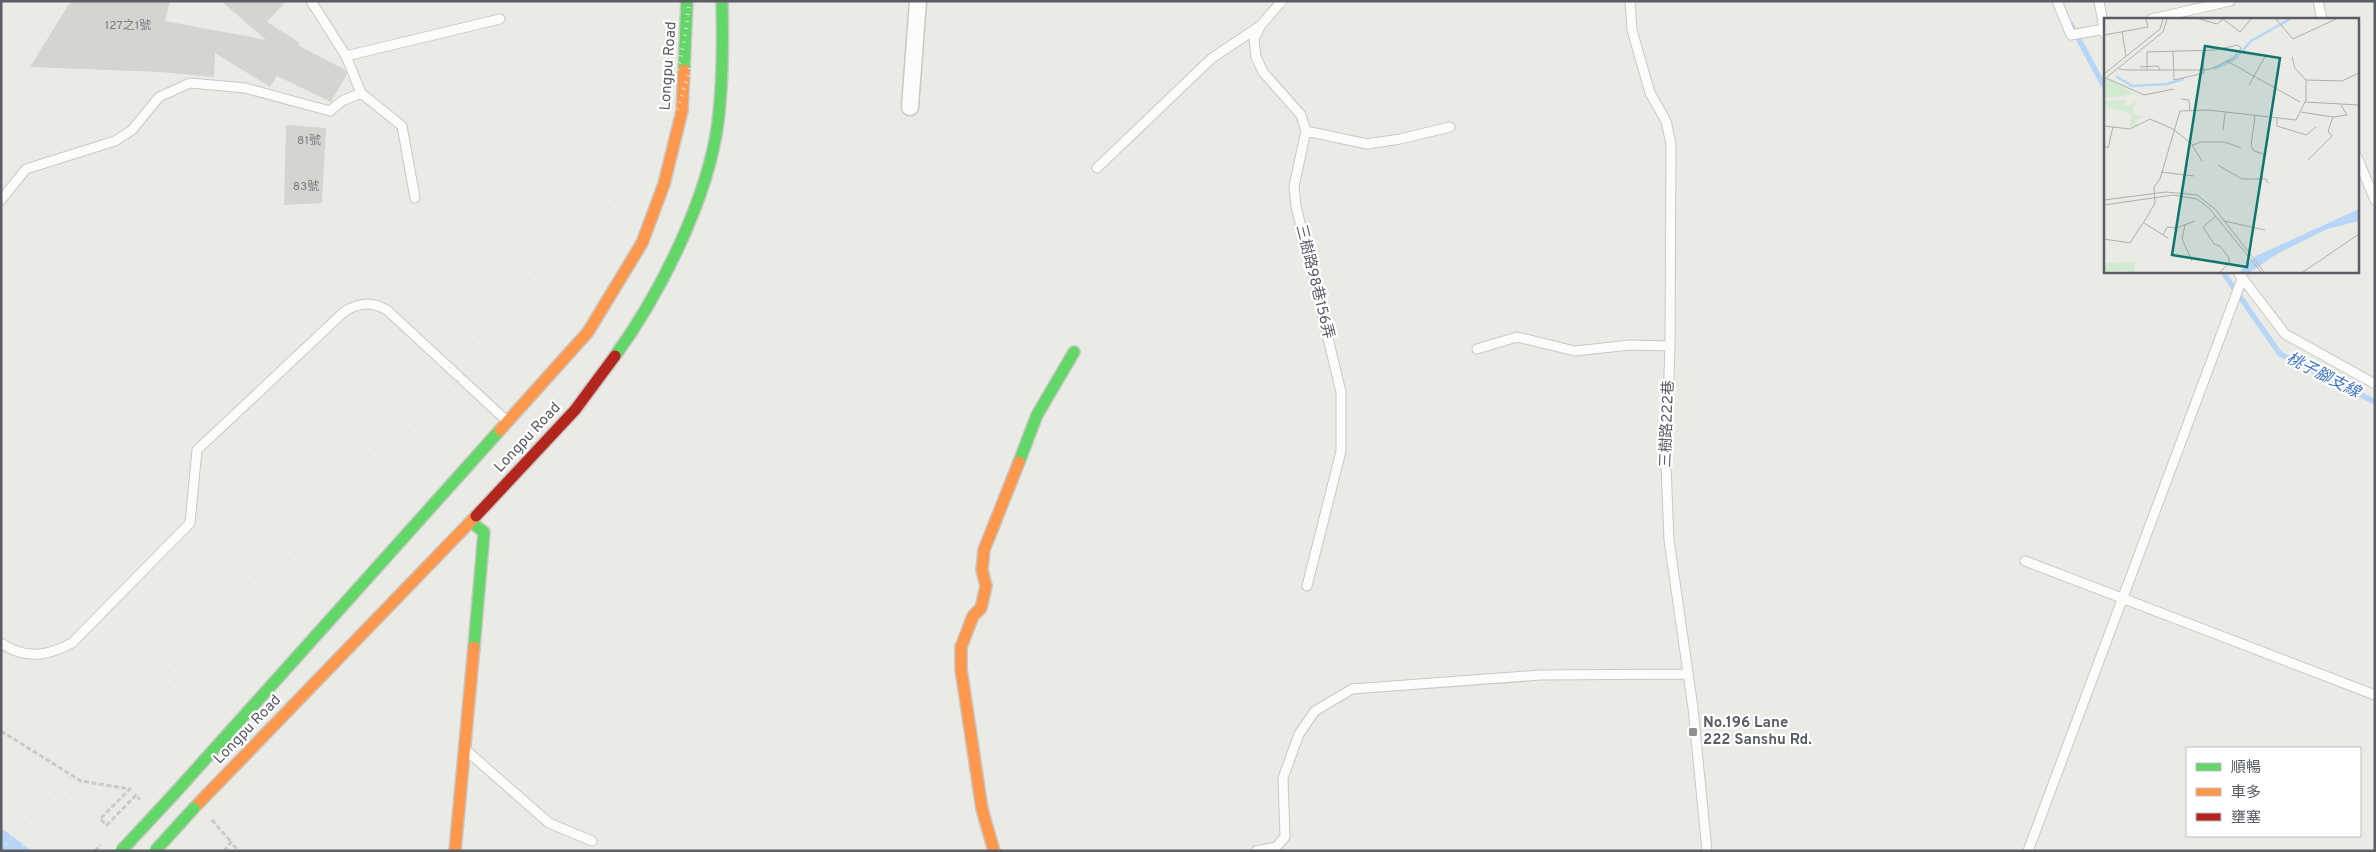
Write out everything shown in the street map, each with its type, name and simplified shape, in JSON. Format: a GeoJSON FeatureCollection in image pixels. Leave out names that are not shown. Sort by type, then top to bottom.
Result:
{"type":"FeatureCollection","features":[{"type":"Feature","properties":{"kind":"street","name":"Longpu Road"},"geometry":{"type":"LineString","coordinates":[[121,851],[588,332],[642,243],[664,184],[682,111],[687,1]]}},
{"type":"Feature","properties":{"kind":"street","name":"Longpu Road"},"geometry":{"type":"LineString","coordinates":[[155,851],[194,808],[471,522],[575,410],[628,337],[677,251],[706,178],[718,124],[724,61],[722,1]]}},
{"type":"Feature","properties":{"kind":"street"},"geometry":{"type":"LineString","coordinates":[[910,107],[918,1]]}},
{"type":"Feature","properties":{"kind":"street"},"geometry":{"type":"LineString","coordinates":[[994,851],[982,809],[961,669],[961,646],[973,616],[981,608],[985,593],[986,586],[982,570],[984,550],[1037,415],[1074,352]]}},
{"type":"Feature","properties":{"kind":"street"},"geometry":{"type":"LineString","coordinates":[[455,851],[466,750],[484,532],[471,522]]}},
{"type":"Feature","properties":{"kind":"lane"},"geometry":{"type":"LineString","coordinates":[[311,1],[346,56],[361,93],[402,126],[415,198]]}},
{"type":"Feature","properties":{"kind":"lane"},"geometry":{"type":"LineString","coordinates":[[1282,1],[1261,25],[1254,39],[1256,57],[1262,72],[1301,115],[1306,131],[1367,144],[1400,139],[1450,127]]}},
{"type":"Feature","properties":{"kind":"lane","name":"三樹路222巷"},"geometry":{"type":"LineString","coordinates":[[1630,1],[1632,30],[1648,84],[1666,121],[1671,144],[1670,346],[1666,466],[1669,540],[1688,674],[1708,851]]}},
{"type":"Feature","properties":{"kind":"lane"},"geometry":{"type":"LineString","coordinates":[[2057,1],[2071,35],[2104,31],[2099,1]]}},
{"type":"Feature","properties":{"kind":"lane"},"geometry":{"type":"LineString","coordinates":[[2156,18],[2230,1]]}},
{"type":"Feature","properties":{"kind":"lane"},"geometry":{"type":"LineString","coordinates":[[2318,1],[2322,18]]}},
{"type":"Feature","properties":{"kind":"lane"},"geometry":{"type":"LineString","coordinates":[[346,56],[500,19]]}},
{"type":"Feature","properties":{"kind":"lane"},"geometry":{"type":"LineString","coordinates":[[1097,168],[1212,58],[1261,25]]}},
{"type":"Feature","properties":{"kind":"lane"},"geometry":{"type":"LineString","coordinates":[[1,200],[26,169],[115,141],[132,130],[159,97],[190,83],[245,88],[330,111],[342,101],[361,93]]}},
{"type":"Feature","properties":{"kind":"lane","name":"三樹路98巷156弄"},"geometry":{"type":"LineString","coordinates":[[1306,131],[1294,186],[1296,206],[1341,392],[1341,451],[1307,586]]}},
{"type":"Feature","properties":{"kind":"lane"},"geometry":{"type":"LineString","coordinates":[[2358,159],[2375,200]]}},
{"type":"Feature","properties":{"kind":"lane"},"geometry":{"type":"LineString","coordinates":[[2239,275],[2285,334],[2375,384]]}},
{"type":"Feature","properties":{"kind":"lane"},"geometry":{"type":"LineString","coordinates":[[2028,851],[2239,275]]}},
{"type":"Feature","properties":{"kind":"lane"},"geometry":{"type":"LineString","coordinates":[[1,643],[11,650],[34,655],[53,654],[72,644],[190,523],[197,450],[345,311],[354,306],[366,303],[377,305],[387,310],[508,422]]}},
{"type":"Feature","properties":{"kind":"lane"},"geometry":{"type":"LineString","coordinates":[[1476,349],[1517,337],[1575,351],[1630,345],[1670,346]]}},
{"type":"Feature","properties":{"kind":"lane"},"geometry":{"type":"LineString","coordinates":[[2025,561],[2375,695]]}},
{"type":"Feature","properties":{"kind":"lane"},"geometry":{"type":"LineString","coordinates":[[1256,851],[1276,847],[1285,837],[1283,778],[1299,734],[1315,711],[1352,689],[1541,675],[1688,674]]}},
{"type":"Feature","properties":{"kind":"lane"},"geometry":{"type":"LineString","coordinates":[[466,750],[549,823],[592,841]]}},
{"type":"Feature","properties":{"kind":"path"},"geometry":{"type":"LineString","coordinates":[[1,731],[81,781],[130,789],[100,819],[107,824],[136,795],[143,802]]}},
{"type":"Feature","properties":{"kind":"path"},"geometry":{"type":"LineString","coordinates":[[211,820],[238,851]]}},
{"type":"Feature","properties":{"kind":"path"},"geometry":{"type":"LineString","coordinates":[[224,851],[230,842]]}},
{"type":"Feature","properties":{"kind":"water"},"geometry":{"type":"Polygon","coordinates":[[[1,828],[32,851],[1,851],[1,828]]]}},
{"type":"Feature","properties":{"kind":"building"},"geometry":{"type":"Polygon","coordinates":[[[71,1],[170,1],[165,21],[266,40],[221,1],[286,1],[267,22],[300,43],[298,45],[345,70],[347,74],[331,102],[277,76],[270,87],[215,53],[214,77],[161,72],[30,67],[71,1]]]}},
{"type":"Feature","properties":{"kind":"building"},"geometry":{"type":"Polygon","coordinates":[[[286,125],[326,128],[322,203],[284,205],[286,125]]]}},
{"type":"Feature","properties":{"kind":"waterway","name":"桃子腳支線"},"geometry":{"type":"LineString","coordinates":[[2070,23],[2104,86]]}},
{"type":"Feature","properties":{"kind":"waterway","name":"桃子腳支線"},"geometry":{"type":"LineString","coordinates":[[2223,272],[2280,354],[2375,402]]}},
{"type":"Feature","properties":{"kind":"railway"},"geometry":{"type":"LineString","coordinates":[[1,849],[160,681],[442,376],[625,170],[654,129],[667,101],[677,73],[686,30],[689,1]]}},
{"type":"Feature","properties":{"kind":"railway"},"geometry":{"type":"LineString","coordinates":[[18,851],[166,690],[533,301],[646,164],[679,105],[699,38],[704,1]]}},
{"type":"Feature","properties":{"kind":"traffic: fast"},"geometry":{"type":"LineString","coordinates":[[684,70],[687,1]]}},
{"type":"Feature","properties":{"kind":"traffic: fast"},"geometry":{"type":"LineString","coordinates":[[615,356],[649,304],[665,275],[680,245],[704,182],[713,152],[720,107],[722,1]]}},
{"type":"Feature","properties":{"kind":"traffic: fast"},"geometry":{"type":"LineString","coordinates":[[1019,462],[1037,415],[1074,352]]}},
{"type":"Feature","properties":{"kind":"traffic: fast"},"geometry":{"type":"LineString","coordinates":[[174,794],[500,430]]}},
{"type":"Feature","properties":{"kind":"traffic: fast"},"geometry":{"type":"LineString","coordinates":[[471,522],[484,532],[474,647]]}},
{"type":"Feature","properties":{"kind":"traffic: fast"},"geometry":{"type":"LineString","coordinates":[[121,851],[174,794]]}},
{"type":"Feature","properties":{"kind":"traffic: fast"},"geometry":{"type":"LineString","coordinates":[[155,851],[194,808]]}},
{"type":"Feature","properties":{"kind":"traffic: slow"},"geometry":{"type":"LineString","coordinates":[[500,430],[588,332],[642,243],[664,184],[682,111],[684,70]]}},
{"type":"Feature","properties":{"kind":"traffic: slow"},"geometry":{"type":"LineString","coordinates":[[994,851],[982,809],[961,669],[961,647],[973,616],[981,608],[986,586],[982,570],[984,550],[1019,462]]}},
{"type":"Feature","properties":{"kind":"traffic: slow"},"geometry":{"type":"LineString","coordinates":[[194,808],[476,516]]}},
{"type":"Feature","properties":{"kind":"traffic: slow"},"geometry":{"type":"LineString","coordinates":[[455,851],[474,647]]}},
{"type":"Feature","properties":{"kind":"traffic: jam"},"geometry":{"type":"LineString","coordinates":[[476,516],[575,410],[615,356]]}},
{"type":"Feature","properties":{"kind":"place","name":"No.196 Lane 222 Sanshu Rd."},"geometry":{"type":"Point","coordinates":[1693,732]}}]}
